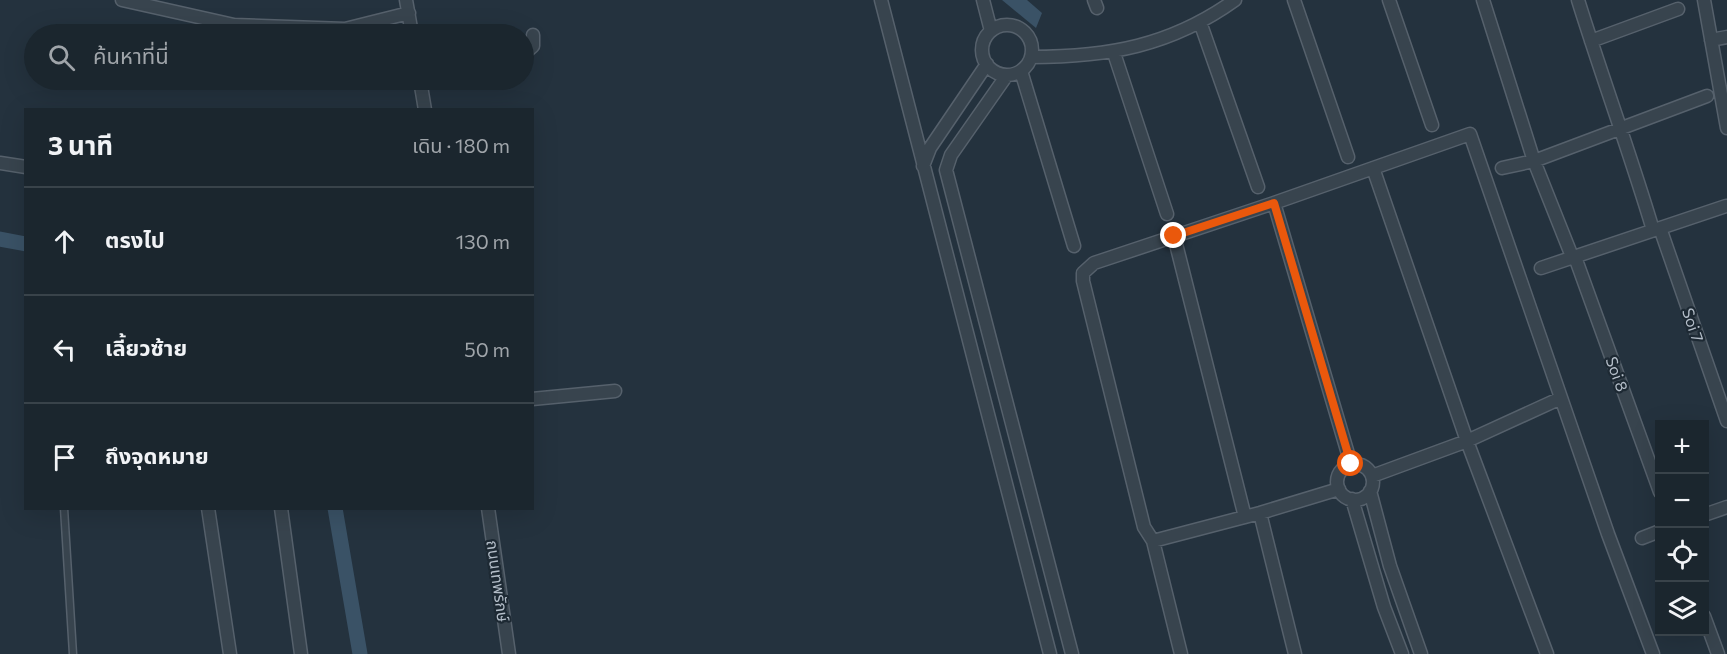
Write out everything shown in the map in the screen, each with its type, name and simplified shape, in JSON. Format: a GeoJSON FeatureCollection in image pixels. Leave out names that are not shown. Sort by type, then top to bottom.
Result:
{"type":"FeatureCollection","features":[{"type":"Feature","properties":{"kind":"street"},"geometry":{"type":"LineString","coordinates":[[122,0],[230,24]]}},
{"type":"Feature","properties":{"kind":"street"},"geometry":{"type":"LineString","coordinates":[[881,0],[1050,654]]}},
{"type":"Feature","properties":{"kind":"street"},"geometry":{"type":"LineString","coordinates":[[983,0],[991,31]]}},
{"type":"Feature","properties":{"kind":"street"},"geometry":{"type":"LineString","coordinates":[[1031,57],[1078,57],[1114,53],[1160,39],[1200,22],[1235,0]]}},
{"type":"Feature","properties":{"kind":"street"},"geometry":{"type":"LineString","coordinates":[[1294,0],[1348,157]]}},
{"type":"Feature","properties":{"kind":"street"},"geometry":{"type":"LineString","coordinates":[[1389,0],[1432,125]]}},
{"type":"Feature","properties":{"kind":"street","name":"Soi 8"},"geometry":{"type":"LineString","coordinates":[[1483,0],[1534,161],[1574,258],[1655,481]]}},
{"type":"Feature","properties":{"kind":"street","name":"Soi 7"},"geometry":{"type":"LineString","coordinates":[[1578,0],[1609,99],[1622,128],[1656,229],[1727,421]]}},
{"type":"Feature","properties":{"kind":"street"},"geometry":{"type":"LineString","coordinates":[[1704,0],[1727,128]]}},
{"type":"Feature","properties":{"kind":"street"},"geometry":{"type":"LineString","coordinates":[[358,24],[407,6],[410,24]]}},
{"type":"Feature","properties":{"kind":"street"},"geometry":{"type":"LineString","coordinates":[[1591,40],[1678,9]]}},
{"type":"Feature","properties":{"kind":"street"},"geometry":{"type":"LineString","coordinates":[[1200,22],[1258,187]]}},
{"type":"Feature","properties":{"kind":"street"},"geometry":{"type":"LineString","coordinates":[[1006,25],[1021,29],[1030,41],[1031,57],[1021,71],[1007,75],[996,72],[987,64],[983,44],[991,31],[1006,25]]}},
{"type":"Feature","properties":{"kind":"street"},"geometry":{"type":"LineString","coordinates":[[1711,40],[1727,37]]}},
{"type":"Feature","properties":{"kind":"street"},"geometry":{"type":"LineString","coordinates":[[1114,53],[1167,214]]}},
{"type":"Feature","properties":{"kind":"street"},"geometry":{"type":"LineString","coordinates":[[923,166],[930,148],[987,64]]}},
{"type":"Feature","properties":{"kind":"street"},"geometry":{"type":"LineString","coordinates":[[1021,71],[1074,246]]}},
{"type":"Feature","properties":{"kind":"street"},"geometry":{"type":"LineString","coordinates":[[1007,75],[951,155],[946,170],[1072,654]]}},
{"type":"Feature","properties":{"kind":"street"},"geometry":{"type":"LineString","coordinates":[[422,90],[425,108]]}},
{"type":"Feature","properties":{"kind":"street"},"geometry":{"type":"LineString","coordinates":[[1502,168],[1534,161],[1707,96]]}},
{"type":"Feature","properties":{"kind":"street"},"geometry":{"type":"LineString","coordinates":[[1181,654],[1153,541],[1144,526],[1083,281],[1083,273],[1094,263],[1470,135],[1653,654]]}},
{"type":"Feature","properties":{"kind":"street"},"geometry":{"type":"LineString","coordinates":[[0,163],[24,167]]}},
{"type":"Feature","properties":{"kind":"street"},"geometry":{"type":"LineString","coordinates":[[923,166],[946,170]]}},
{"type":"Feature","properties":{"kind":"street"},"geometry":{"type":"LineString","coordinates":[[1373,168],[1467,441],[1547,654]]}},
{"type":"Feature","properties":{"kind":"street"},"geometry":{"type":"LineString","coordinates":[[1274,203],[1351,464]]}},
{"type":"Feature","properties":{"kind":"street"},"geometry":{"type":"LineString","coordinates":[[1541,268],[1726,206]]}},
{"type":"Feature","properties":{"kind":"street"},"geometry":{"type":"LineString","coordinates":[[1174,236],[1245,518]]}},
{"type":"Feature","properties":{"kind":"street"},"geometry":{"type":"LineString","coordinates":[[534,399],[615,391]]}},
{"type":"Feature","properties":{"kind":"street"},"geometry":{"type":"LineString","coordinates":[[1372,476],[1467,441],[1561,398]]}},
{"type":"Feature","properties":{"kind":"street"},"geometry":{"type":"LineString","coordinates":[[1339,489],[1340,474],[1351,464],[1361,465],[1372,476]]}},
{"type":"Feature","properties":{"kind":"street"},"geometry":{"type":"LineString","coordinates":[[1372,476],[1370,491],[1390,566],[1421,654]]}},
{"type":"Feature","properties":{"kind":"street"},"geometry":{"type":"LineString","coordinates":[[1153,541],[1245,518],[1339,489]]}},
{"type":"Feature","properties":{"kind":"street"},"geometry":{"type":"LineString","coordinates":[[1339,489],[1352,499],[1384,607],[1402,654]]}},
{"type":"Feature","properties":{"kind":"street"},"geometry":{"type":"LineString","coordinates":[[1352,499],[1363,498],[1370,491]]}},
{"type":"Feature","properties":{"kind":"street"},"geometry":{"type":"LineString","coordinates":[[1709,513],[1727,507]]}},
{"type":"Feature","properties":{"kind":"street"},"geometry":{"type":"LineString","coordinates":[[208,510],[230,654]]}},
{"type":"Feature","properties":{"kind":"street"},"geometry":{"type":"LineString","coordinates":[[281,510],[301,654]]}},
{"type":"Feature","properties":{"kind":"street","name":"ถนนเทพรักษ์"},"geometry":{"type":"LineString","coordinates":[[488,510],[509,654]]}},
{"type":"Feature","properties":{"kind":"street"},"geometry":{"type":"LineString","coordinates":[[1260,513],[1274,577],[1295,654]]}},
{"type":"Feature","properties":{"kind":"street"},"geometry":{"type":"LineString","coordinates":[[1642,538],[1655,533]]}},
{"type":"Feature","properties":{"kind":"street"},"geometry":{"type":"LineString","coordinates":[[1042,624],[1063,619]]}},
{"type":"Feature","properties":{"kind":"street"},"geometry":{"type":"LineString","coordinates":[[1709,630],[1718,654]]}},
{"type":"Feature","properties":{"kind":"lane"},"geometry":{"type":"LineString","coordinates":[[64,510],[74,654]]}},
{"type":"Feature","properties":{"kind":"water"},"geometry":{"type":"Polygon","coordinates":[[[1002,0],[1027,0],[1042,13],[1036,28],[1002,0]]]}},
{"type":"Feature","properties":{"kind":"waterway"},"geometry":{"type":"LineString","coordinates":[[0,239],[24,244]]}},
{"type":"Feature","properties":{"kind":"waterway"},"geometry":{"type":"LineString","coordinates":[[335,510],[360,654]]}},
{"type":"Feature","properties":{"kind":"route"},"geometry":{"type":"LineString","coordinates":[[1174,236],[1274,203],[1351,464]]}}]}
